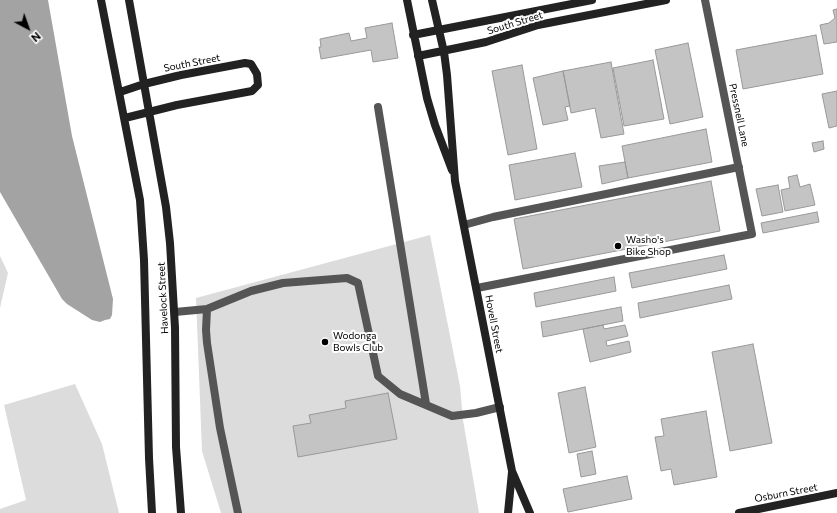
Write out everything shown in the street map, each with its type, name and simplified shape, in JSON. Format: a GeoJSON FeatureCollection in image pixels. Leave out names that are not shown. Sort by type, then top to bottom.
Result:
{"type":"FeatureCollection","features":[{"type":"Feature","properties":{"kind":"street","name":"Havelock Street"},"geometry":{"type":"LineString","coordinates":[[101,0],[140,200],[144,268],[149,458],[152,513]]}},
{"type":"Feature","properties":{"kind":"street","name":"Havelock Street"},"geometry":{"type":"LineString","coordinates":[[128,0],[150,112],[166,207],[170,243],[175,312],[176,446],[181,513]]}},
{"type":"Feature","properties":{"kind":"street","name":"Hovell Street"},"geometry":{"type":"LineString","coordinates":[[407,0],[430,110],[455,181]]}},
{"type":"Feature","properties":{"kind":"street","name":"Hovell Street"},"geometry":{"type":"LineString","coordinates":[[432,0],[444,52],[449,94],[455,181],[512,471],[530,513]]}},
{"type":"Feature","properties":{"kind":"street","name":"South Street"},"geometry":{"type":"LineString","coordinates":[[414,35],[592,0]]}},
{"type":"Feature","properties":{"kind":"street","name":"South Street"},"geometry":{"type":"LineString","coordinates":[[418,56],[444,52],[486,42],[538,25],[666,0]]}},
{"type":"Feature","properties":{"kind":"street","name":"South Street"},"geometry":{"type":"LineString","coordinates":[[144,84],[245,63],[252,65],[258,78],[257,87],[255,90],[249,92],[186,103],[150,112]]}},
{"type":"Feature","properties":{"kind":"street"},"geometry":{"type":"LineString","coordinates":[[120,92],[144,84]]}},
{"type":"Feature","properties":{"kind":"street"},"geometry":{"type":"LineString","coordinates":[[125,118],[150,112]]}},
{"type":"Feature","properties":{"kind":"street","name":"Hovell Street"},"geometry":{"type":"LineString","coordinates":[[508,513],[512,471]]}},
{"type":"Feature","properties":{"kind":"street","name":"Osburn Street"},"geometry":{"type":"LineString","coordinates":[[739,513],[837,493]]}},
{"type":"Feature","properties":{"kind":"lane","name":"Pressnell Lane"},"geometry":{"type":"LineString","coordinates":[[477,288],[752,234],[705,0]]}},
{"type":"Feature","properties":{"kind":"lane"},"geometry":{"type":"LineString","coordinates":[[378,107],[426,404]]}},
{"type":"Feature","properties":{"kind":"lane"},"geometry":{"type":"LineString","coordinates":[[464,225],[494,217],[739,167]]}},
{"type":"Feature","properties":{"kind":"lane"},"geometry":{"type":"LineString","coordinates":[[175,312],[207,309],[251,291],[284,283],[348,278],[358,283],[378,376],[400,394],[452,416],[476,413],[500,407]]}},
{"type":"Feature","properties":{"kind":"lane"},"geometry":{"type":"LineString","coordinates":[[207,309],[207,343],[217,412],[238,513]]}},
{"type":"Feature","properties":{"kind":"shaded area"},"geometry":{"type":"Polygon","coordinates":[[[0,0],[48,0],[72,136],[113,299],[112,315],[110,319],[100,322],[92,320],[67,304],[62,299],[0,192],[0,0]]]}},
{"type":"Feature","properties":{"kind":"shaded area","name":"Wodonga Bowls Club"},"geometry":{"type":"Polygon","coordinates":[[[430,235],[460,386],[463,420],[479,513],[221,513],[202,451],[196,298],[430,235]]]}},
{"type":"Feature","properties":{"kind":"shaded area"},"geometry":{"type":"Polygon","coordinates":[[[0,256],[8,273],[0,308],[0,256]]]}},
{"type":"Feature","properties":{"kind":"shaded area"},"geometry":{"type":"Polygon","coordinates":[[[75,384],[102,444],[119,513],[0,513],[0,509],[26,500],[4,405],[75,384]]]}},
{"type":"Feature","properties":{"kind":"building"},"geometry":{"type":"Polygon","coordinates":[[[837,9],[837,42],[824,44],[820,25],[829,23],[835,18],[833,10],[837,9]]]}},
{"type":"Feature","properties":{"kind":"building"},"geometry":{"type":"Polygon","coordinates":[[[392,23],[398,58],[373,62],[371,50],[321,59],[319,47],[321,47],[320,39],[349,33],[351,41],[367,38],[365,28],[392,23]]]}},
{"type":"Feature","properties":{"kind":"building"},"geometry":{"type":"Polygon","coordinates":[[[816,35],[823,74],[743,89],[736,50],[816,35]]]}},
{"type":"Feature","properties":{"kind":"building"},"geometry":{"type":"Polygon","coordinates":[[[688,43],[703,117],[670,124],[655,50],[688,43]]]}},
{"type":"Feature","properties":{"kind":"building"},"geometry":{"type":"Polygon","coordinates":[[[653,60],[664,119],[624,126],[613,68],[653,60]]]}},
{"type":"Feature","properties":{"kind":"building"},"geometry":{"type":"Polygon","coordinates":[[[611,62],[624,134],[601,138],[595,108],[571,113],[563,71],[611,62]]]}},
{"type":"Feature","properties":{"kind":"building"},"geometry":{"type":"Polygon","coordinates":[[[522,65],[537,149],[508,155],[492,71],[522,65]]]}},
{"type":"Feature","properties":{"kind":"building"},"geometry":{"type":"Polygon","coordinates":[[[563,71],[570,106],[565,107],[568,120],[543,125],[533,78],[563,71]]]}},
{"type":"Feature","properties":{"kind":"building"},"geometry":{"type":"Polygon","coordinates":[[[837,91],[837,126],[829,128],[822,94],[837,91]]]}},
{"type":"Feature","properties":{"kind":"building"},"geometry":{"type":"Polygon","coordinates":[[[706,129],[712,162],[628,178],[622,146],[706,129]]]}},
{"type":"Feature","properties":{"kind":"building"},"geometry":{"type":"Polygon","coordinates":[[[823,141],[824,149],[814,152],[812,143],[823,141]]]}},
{"type":"Feature","properties":{"kind":"building"},"geometry":{"type":"Polygon","coordinates":[[[575,153],[582,187],[515,200],[509,165],[575,153]]]}},
{"type":"Feature","properties":{"kind":"building"},"geometry":{"type":"Polygon","coordinates":[[[625,162],[628,178],[602,184],[599,166],[625,162]]]}},
{"type":"Feature","properties":{"kind":"building"},"geometry":{"type":"Polygon","coordinates":[[[797,175],[800,187],[810,184],[815,205],[785,211],[781,190],[790,188],[788,177],[797,175]]]}},
{"type":"Feature","properties":{"kind":"building"},"geometry":{"type":"Polygon","coordinates":[[[711,181],[720,231],[523,269],[514,219],[711,181]]]}},
{"type":"Feature","properties":{"kind":"building"},"geometry":{"type":"Polygon","coordinates":[[[778,185],[783,212],[762,216],[756,189],[778,185]]]}},
{"type":"Feature","properties":{"kind":"building"},"geometry":{"type":"Polygon","coordinates":[[[817,212],[819,222],[763,233],[761,223],[817,212]]]}},
{"type":"Feature","properties":{"kind":"building"},"geometry":{"type":"Polygon","coordinates":[[[724,255],[727,269],[632,288],[629,273],[724,255]]]}},
{"type":"Feature","properties":{"kind":"building"},"geometry":{"type":"Polygon","coordinates":[[[614,277],[616,291],[536,307],[534,293],[614,277]]]}},
{"type":"Feature","properties":{"kind":"building"},"geometry":{"type":"Polygon","coordinates":[[[729,285],[732,299],[640,318],[638,303],[729,285]]]}},
{"type":"Feature","properties":{"kind":"building"},"geometry":{"type":"Polygon","coordinates":[[[621,307],[623,321],[543,337],[541,322],[621,307]]]}},
{"type":"Feature","properties":{"kind":"building"},"geometry":{"type":"Polygon","coordinates":[[[603,325],[604,329],[625,325],[628,336],[606,341],[607,346],[629,341],[631,352],[590,362],[583,329],[603,325]]]}},
{"type":"Feature","properties":{"kind":"building"},"geometry":{"type":"Polygon","coordinates":[[[753,344],[772,443],[730,451],[712,352],[753,344]]]}},
{"type":"Feature","properties":{"kind":"building"},"geometry":{"type":"Polygon","coordinates":[[[585,387],[596,447],[569,453],[558,393],[585,387]]]}},
{"type":"Feature","properties":{"kind":"building"},"geometry":{"type":"Polygon","coordinates":[[[388,393],[397,439],[298,457],[293,426],[311,423],[309,415],[346,408],[345,401],[388,393]]]}},
{"type":"Feature","properties":{"kind":"building"},"geometry":{"type":"Polygon","coordinates":[[[706,411],[717,477],[674,485],[671,469],[661,471],[655,437],[664,436],[661,419],[706,411]]]}},
{"type":"Feature","properties":{"kind":"building"},"geometry":{"type":"Polygon","coordinates":[[[592,451],[596,474],[581,477],[577,454],[592,451]]]}},
{"type":"Feature","properties":{"kind":"building"},"geometry":{"type":"Polygon","coordinates":[[[627,476],[632,499],[568,512],[563,489],[627,476]]]}},
{"type":"Feature","properties":{"kind":"place","name":"Washo's Bike Shop"},"geometry":{"type":"Point","coordinates":[618,246]}},
{"type":"Feature","properties":{"kind":"place","name":"Wodonga Bowls Club"},"geometry":{"type":"Point","coordinates":[325,342]}}]}
